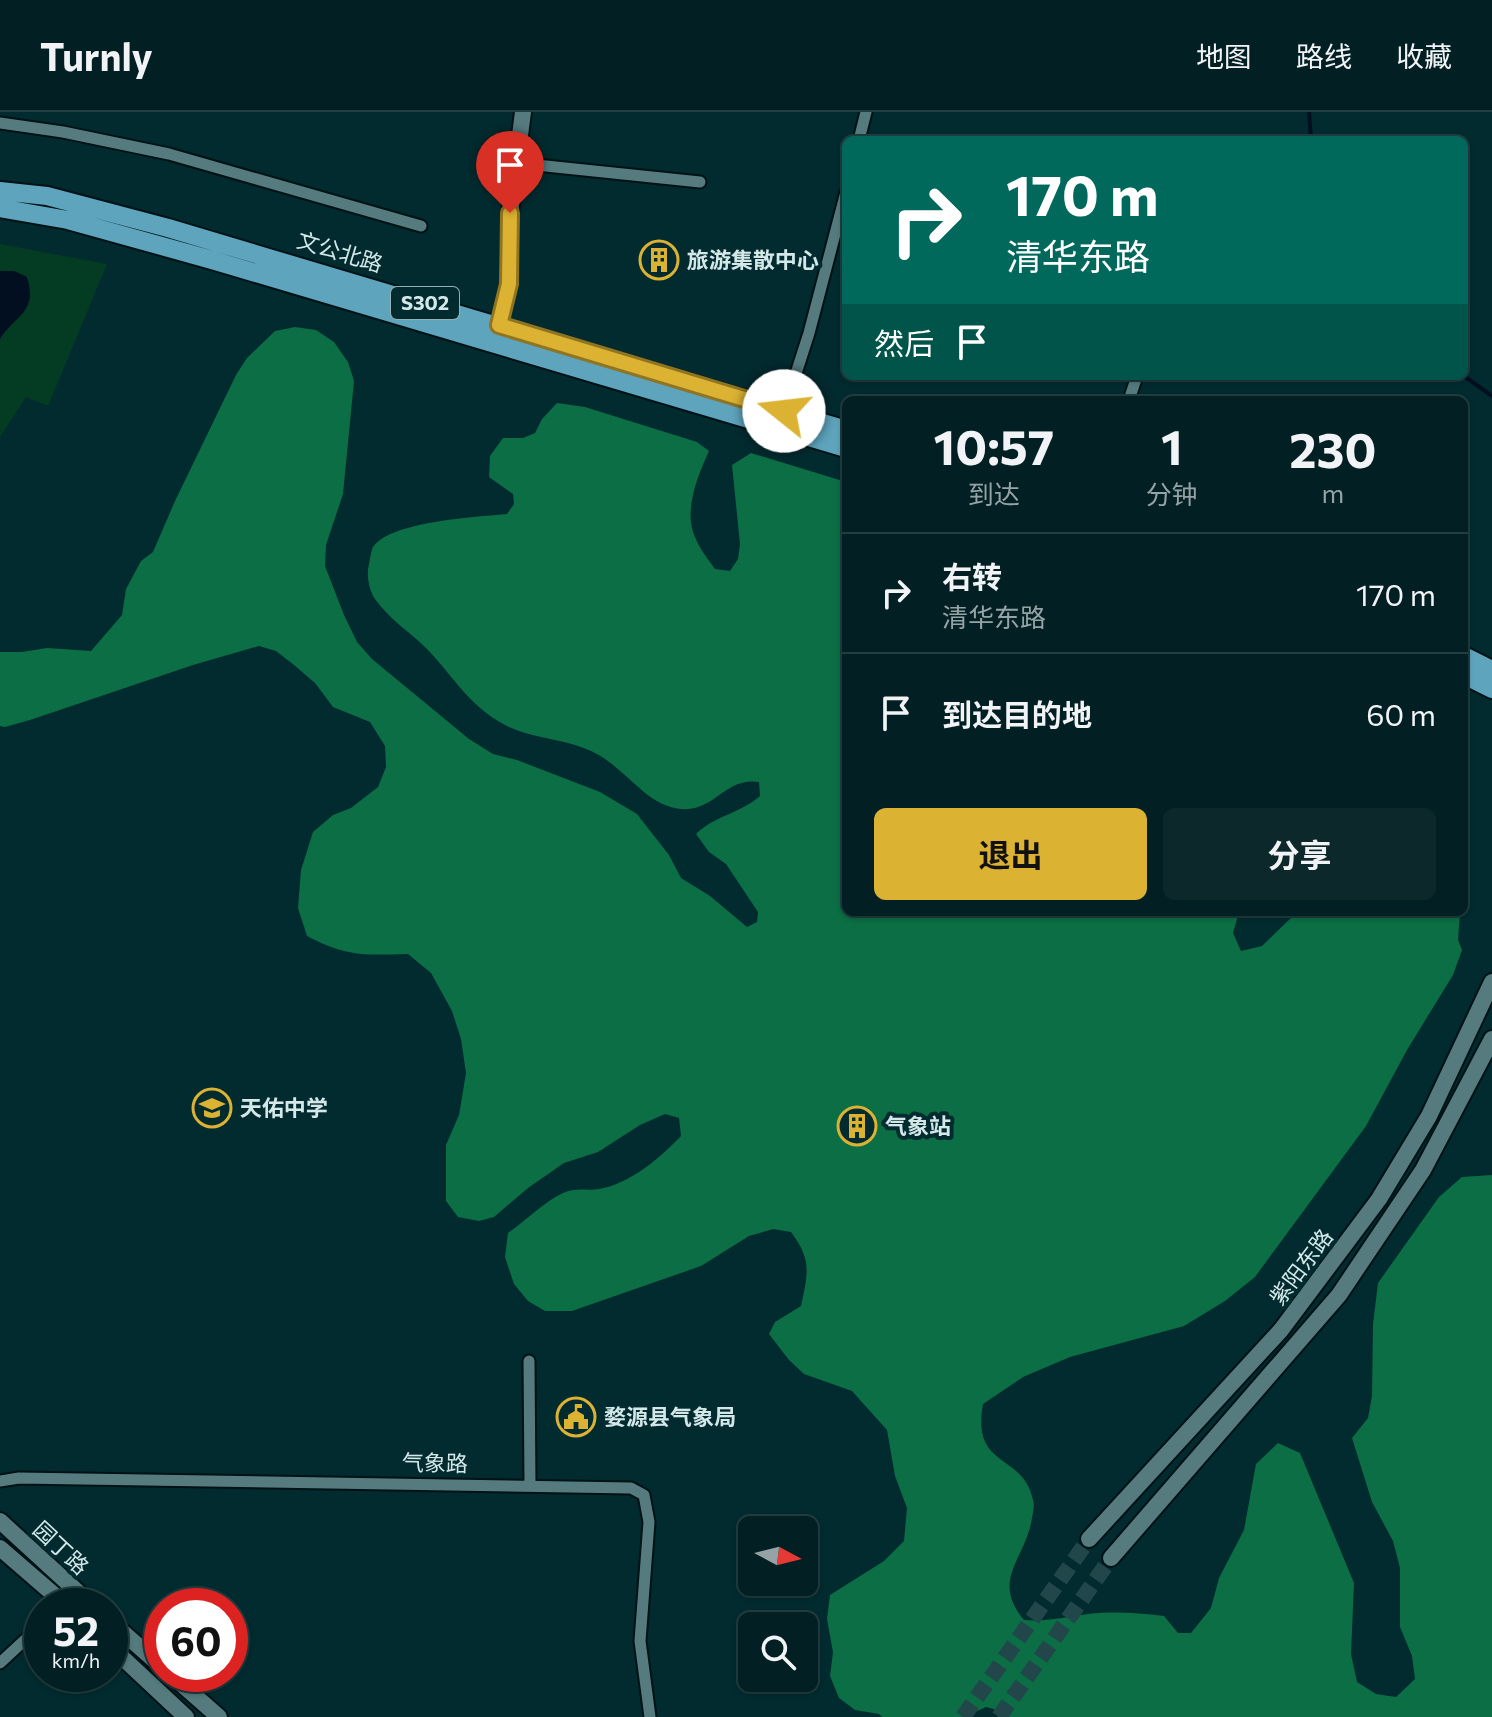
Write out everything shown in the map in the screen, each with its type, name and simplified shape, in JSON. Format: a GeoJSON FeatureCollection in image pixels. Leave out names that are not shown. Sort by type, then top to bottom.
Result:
{"type":"FeatureCollection","features":[{"type":"Feature","properties":{"kind":"main road"},"geometry":{"type":"LineString","coordinates":[[494,345],[509,284],[510,213],[523,112]]}},
{"type":"Feature","properties":{"kind":"main road","name":"文公北路"},"geometry":{"type":"LineString","coordinates":[[0,191],[47,196],[108,211],[499,325],[782,420],[842,446]]}},
{"type":"Feature","properties":{"kind":"main road","name":"文公北路"},"geometry":{"type":"LineString","coordinates":[[0,208],[81,223],[494,345],[782,420],[842,429]]}},
{"type":"Feature","properties":{"kind":"main road"},"geometry":{"type":"LineString","coordinates":[[1468,658],[1492,670]]}},
{"type":"Feature","properties":{"kind":"main road"},"geometry":{"type":"LineString","coordinates":[[1468,677],[1492,689]]}},
{"type":"Feature","properties":{"kind":"main road","name":"紫阳东路"},"geometry":{"type":"LineString","coordinates":[[1089,1539],[1281,1330],[1379,1199],[1429,1116],[1492,982]]}},
{"type":"Feature","properties":{"kind":"main road","name":"紫阳东路"},"geometry":{"type":"LineString","coordinates":[[1111,1558],[1339,1295],[1423,1170],[1492,1039]]}},
{"type":"Feature","properties":{"kind":"main road","name":"园丁路"},"geometry":{"type":"LineString","coordinates":[[0,1521],[55,1588]]}},
{"type":"Feature","properties":{"kind":"main road","name":"园丁路"},"geometry":{"type":"LineString","coordinates":[[0,1548],[50,1588]]}},
{"type":"Feature","properties":{"kind":"main road"},"geometry":{"type":"LineString","coordinates":[[128,1637],[144,1651]]}},
{"type":"Feature","properties":{"kind":"main road"},"geometry":{"type":"LineString","coordinates":[[128,1663],[186,1717]]}},
{"type":"Feature","properties":{"kind":"main road"},"geometry":{"type":"LineString","coordinates":[[191,1692],[219,1717]]}},
{"type":"Feature","properties":{"kind":"street"},"geometry":{"type":"LineString","coordinates":[[860,136],[866,112]]}},
{"type":"Feature","properties":{"kind":"street"},"geometry":{"type":"LineString","coordinates":[[0,123],[63,132],[169,154],[421,226]]}},
{"type":"Feature","properties":{"kind":"street"},"geometry":{"type":"LineString","coordinates":[[517,163],[700,182]]}},
{"type":"Feature","properties":{"kind":"street"},"geometry":{"type":"LineString","coordinates":[[782,420],[842,207]]}},
{"type":"Feature","properties":{"kind":"street"},"geometry":{"type":"LineString","coordinates":[[529,1361],[530,1485]]}},
{"type":"Feature","properties":{"kind":"street","name":"气象路"},"geometry":{"type":"LineString","coordinates":[[0,1481],[19,1478],[631,1488],[644,1495],[649,1522],[640,1641],[650,1717]]}},
{"type":"Feature","properties":{"kind":"street"},"geometry":{"type":"LineString","coordinates":[[0,1663],[24,1641]]}},
{"type":"Feature","properties":{"kind":"green space"},"geometry":{"type":"Polygon","coordinates":[[[0,244],[107,264],[48,406],[26,397],[0,437],[0,244]]]}},
{"type":"Feature","properties":{"kind":"green space"},"geometry":{"type":"Polygon","coordinates":[[[295,327],[316,330],[334,342],[348,362],[354,381],[343,494],[326,545],[325,566],[357,642],[372,659],[469,739],[493,754],[600,792],[637,814],[669,855],[681,878],[710,896],[747,927],[757,922],[758,912],[726,864],[709,852],[696,834],[760,796],[759,782],[734,786],[694,808],[681,809],[656,801],[597,754],[516,730],[481,709],[427,649],[387,613],[371,591],[368,573],[371,553],[383,538],[415,526],[507,514],[514,504],[513,494],[489,477],[490,456],[503,438],[523,438],[535,433],[542,419],[557,403],[585,407],[697,442],[709,451],[697,482],[691,516],[697,541],[715,569],[730,571],[738,559],[740,544],[732,465],[751,453],[842,481],[842,916],[1238,916],[1233,933],[1241,951],[1262,946],[1293,916],[1460,916],[1458,940],[1462,950],[1453,975],[1407,1050],[1366,1126],[1255,1277],[1225,1301],[1184,1326],[1070,1357],[1023,1377],[983,1404],[981,1425],[984,1440],[991,1451],[1019,1474],[1034,1502],[1029,1532],[1010,1581],[1014,1606],[1024,1620],[1135,1613],[1164,1616],[1178,1633],[1191,1633],[1211,1608],[1219,1578],[1244,1530],[1256,1464],[1278,1443],[1300,1453],[1354,1583],[1351,1654],[1357,1682],[1376,1694],[1396,1697],[1415,1679],[1412,1656],[1400,1627],[1400,1568],[1393,1541],[1372,1502],[1352,1438],[1368,1418],[1372,1396],[1373,1324],[1378,1283],[1439,1197],[1462,1177],[1492,1175],[1492,1717],[998,1717],[994,1709],[986,1707],[964,1717],[882,1717],[855,1710],[839,1698],[830,1676],[833,1652],[827,1619],[830,1595],[884,1561],[904,1541],[907,1508],[895,1476],[887,1430],[852,1391],[804,1374],[769,1334],[775,1322],[801,1306],[806,1267],[798,1242],[791,1232],[773,1229],[749,1236],[701,1266],[572,1311],[545,1311],[528,1301],[514,1284],[505,1257],[508,1233],[563,1193],[611,1186],[644,1168],[681,1136],[679,1118],[665,1114],[640,1125],[598,1152],[564,1163],[494,1217],[479,1221],[458,1217],[446,1201],[446,1145],[459,1115],[466,1073],[461,1039],[452,1011],[431,973],[408,954],[356,953],[321,943],[307,936],[298,908],[301,870],[313,832],[333,815],[351,808],[378,787],[386,767],[385,746],[370,722],[333,707],[315,683],[294,665],[276,651],[259,646],[30,720],[0,726],[0,652],[47,648],[91,651],[122,615],[126,589],[141,561],[153,552],[236,375],[247,358],[275,331],[295,327]]]}},
{"type":"Feature","properties":{"kind":"water"},"geometry":{"type":"Polygon","coordinates":[[[0,271],[14,271],[27,277],[30,298],[24,312],[0,339],[0,271]]]}},
{"type":"Feature","properties":{"kind":"waterway"},"geometry":{"type":"LineString","coordinates":[[1309,112],[1311,136]]}},
{"type":"Feature","properties":{"kind":"waterway"},"geometry":{"type":"LineString","coordinates":[[1468,379],[1492,396]]}},
{"type":"Feature","properties":{"kind":"tunnel"},"geometry":{"type":"LineString","coordinates":[[963,1717],[1089,1539]]}},
{"type":"Feature","properties":{"kind":"tunnel"},"geometry":{"type":"LineString","coordinates":[[999,1717],[1111,1558]]}},
{"type":"Feature","properties":{"kind":"place","name":"旅游集散中心"},"geometry":{"type":"Point","coordinates":[659,260]}},
{"type":"Feature","properties":{"kind":"place","name":"天佑中学"},"geometry":{"type":"Point","coordinates":[212,1108]}},
{"type":"Feature","properties":{"kind":"place","name":"气象站"},"geometry":{"type":"Point","coordinates":[857,1126]}},
{"type":"Feature","properties":{"kind":"place","name":"婺源县气象局"},"geometry":{"type":"Point","coordinates":[576,1417]}},
{"type":"Feature","properties":{"kind":"route"},"geometry":{"type":"LineString","coordinates":[[510,213],[509,284],[499,325],[784,411]]}}]}
